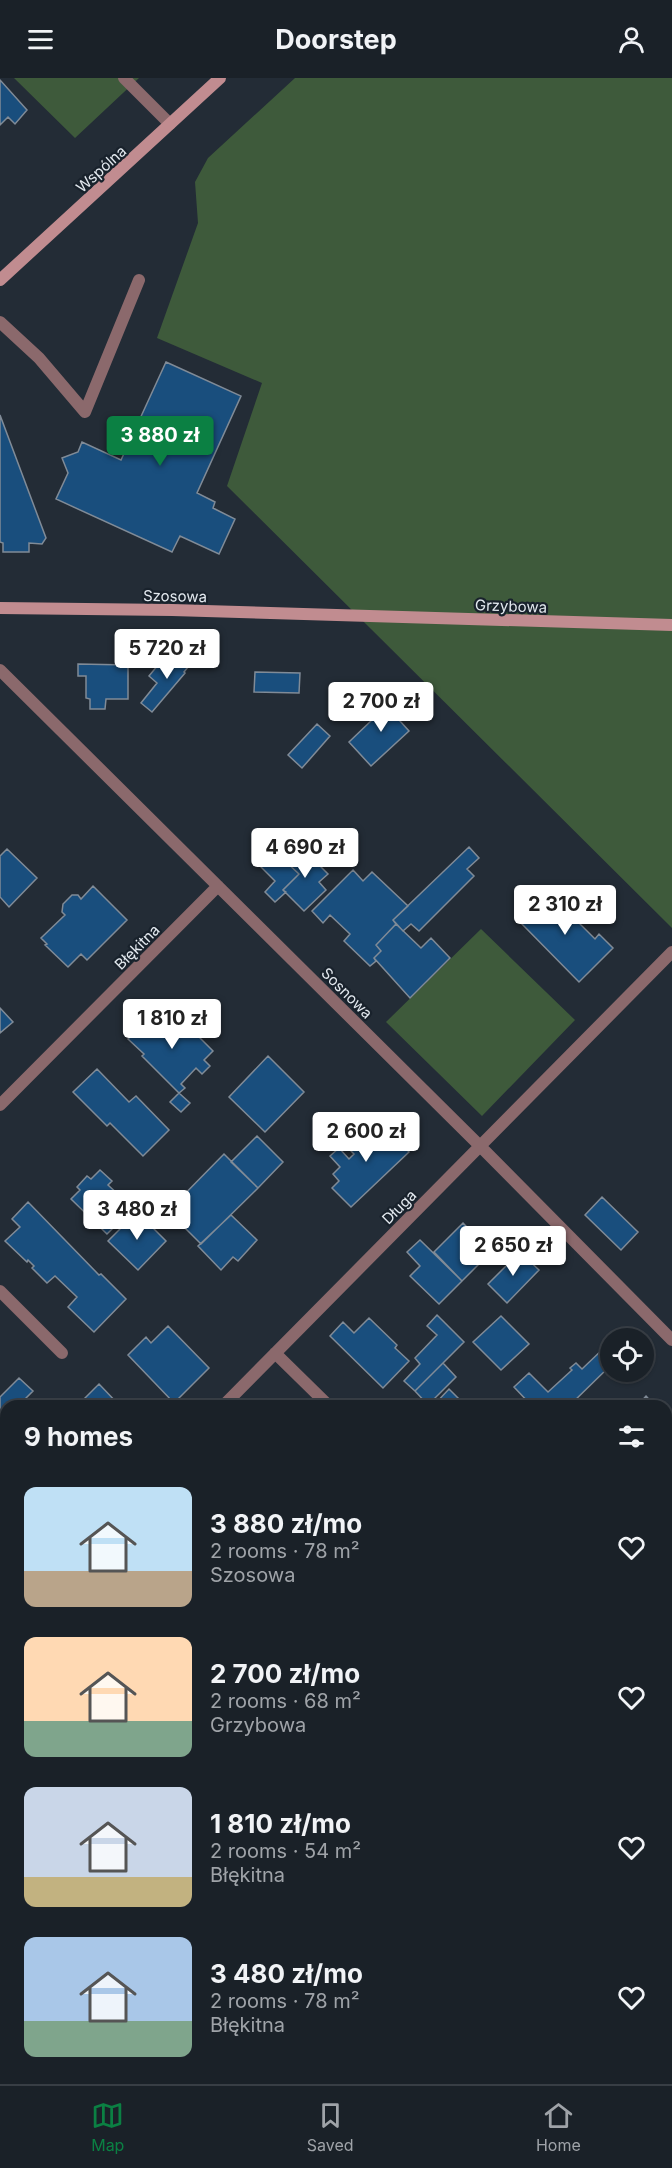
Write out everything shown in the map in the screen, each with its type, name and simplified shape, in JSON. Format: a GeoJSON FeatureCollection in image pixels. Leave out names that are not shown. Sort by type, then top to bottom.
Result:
{"type":"FeatureCollection","features":[{"type":"Feature","properties":{"kind":"street"},"geometry":{"type":"LineString","coordinates":[[124,78],[170,124]]}},
{"type":"Feature","properties":{"kind":"street","name":"Wspólna"},"geometry":{"type":"LineString","coordinates":[[0,280],[220,78]]}},
{"type":"Feature","properties":{"kind":"street"},"geometry":{"type":"LineString","coordinates":[[0,322],[39,358],[85,412],[139,280]]}},
{"type":"Feature","properties":{"kind":"street","name":"Szosowa"},"geometry":{"type":"LineString","coordinates":[[0,608],[172,610],[349,616]]}},
{"type":"Feature","properties":{"kind":"street","name":"Grzybowa"},"geometry":{"type":"LineString","coordinates":[[349,616],[672,625]]}},
{"type":"Feature","properties":{"kind":"street","name":"Sosnowa"},"geometry":{"type":"LineString","coordinates":[[0,670],[480,1146],[672,1340]]}},
{"type":"Feature","properties":{"kind":"street","name":"Błękitna"},"geometry":{"type":"LineString","coordinates":[[0,1105],[218,886]]}},
{"type":"Feature","properties":{"kind":"street","name":"Długa"},"geometry":{"type":"LineString","coordinates":[[229,1400],[672,952]]}},
{"type":"Feature","properties":{"kind":"street"},"geometry":{"type":"LineString","coordinates":[[0,1291],[62,1353]]}},
{"type":"Feature","properties":{"kind":"street"},"geometry":{"type":"LineString","coordinates":[[275,1353],[322,1400]]}},
{"type":"Feature","properties":{"kind":"green space"},"geometry":{"type":"Polygon","coordinates":[[[14,78],[139,78],[75,138],[14,78]]]}},
{"type":"Feature","properties":{"kind":"green space"},"geometry":{"type":"Polygon","coordinates":[[[295,78],[672,78],[672,928],[227,486],[262,383],[157,338],[198,223],[195,182],[208,158],[295,78]]]}},
{"type":"Feature","properties":{"kind":"green space"},"geometry":{"type":"Polygon","coordinates":[[[481,929],[575,1020],[482,1116],[386,1022],[481,929]]]}},
{"type":"Feature","properties":{"kind":"building"},"geometry":{"type":"Polygon","coordinates":[[[0,80],[27,110],[15,124],[8,117],[0,125],[0,80]]]}},
{"type":"Feature","properties":{"kind":"building"},"geometry":{"type":"Polygon","coordinates":[[[166,362],[241,396],[197,493],[215,502],[213,508],[235,519],[219,554],[180,536],[172,552],[56,499],[68,473],[62,458],[78,452],[82,442],[121,460],[166,362]]]}},
{"type":"Feature","properties":{"kind":"building"},"geometry":{"type":"Polygon","coordinates":[[[0,415],[46,538],[42,544],[29,543],[29,552],[3,552],[3,543],[0,542],[0,415]]]}},
{"type":"Feature","properties":{"kind":"building"},"geometry":{"type":"Polygon","coordinates":[[[188,648],[197,656],[152,712],[141,703],[157,683],[149,676],[158,665],[166,672],[188,648]]]}},
{"type":"Feature","properties":{"kind":"building"},"geometry":{"type":"Polygon","coordinates":[[[78,664],[128,665],[128,699],[106,699],[105,709],[90,709],[90,699],[86,698],[86,676],[78,676],[78,664]]]}},
{"type":"Feature","properties":{"kind":"building"},"geometry":{"type":"Polygon","coordinates":[[[255,672],[300,673],[299,693],[254,692],[255,672]]]}},
{"type":"Feature","properties":{"kind":"building"},"geometry":{"type":"Polygon","coordinates":[[[398,695],[404,702],[400,706],[407,714],[400,721],[409,731],[371,766],[349,742],[398,695]]]}},
{"type":"Feature","properties":{"kind":"building"},"geometry":{"type":"Polygon","coordinates":[[[317,724],[330,736],[302,768],[288,755],[317,724]]]}},
{"type":"Feature","properties":{"kind":"building"},"geometry":{"type":"Polygon","coordinates":[[[285,829],[299,845],[285,861],[299,874],[283,890],[286,892],[275,902],[265,892],[275,881],[255,861],[285,829]]]}},
{"type":"Feature","properties":{"kind":"building"},"geometry":{"type":"Polygon","coordinates":[[[299,845],[328,874],[319,882],[326,890],[304,911],[283,890],[299,874],[285,861],[299,845]]]}},
{"type":"Feature","properties":{"kind":"building"},"geometry":{"type":"Polygon","coordinates":[[[469,847],[479,858],[467,869],[474,876],[419,931],[411,924],[403,931],[393,920],[469,847]]]}},
{"type":"Feature","properties":{"kind":"building"},"geometry":{"type":"Polygon","coordinates":[[[7,849],[37,878],[9,907],[0,897],[0,856],[7,849]]]}},
{"type":"Feature","properties":{"kind":"building"},"geometry":{"type":"Polygon","coordinates":[[[353,870],[363,881],[372,872],[408,906],[393,920],[396,924],[376,945],[381,951],[374,958],[376,961],[370,966],[344,941],[350,934],[330,915],[323,923],[312,911],[353,870]]]}},
{"type":"Feature","properties":{"kind":"building"},"geometry":{"type":"Polygon","coordinates":[[[93,886],[127,920],[87,960],[81,954],[68,967],[45,945],[47,944],[41,938],[65,915],[62,912],[63,904],[72,895],[78,895],[81,899],[93,886]]]}},
{"type":"Feature","properties":{"kind":"building"},"geometry":{"type":"Polygon","coordinates":[[[554,888],[568,903],[563,907],[578,922],[584,919],[580,924],[595,939],[599,934],[613,948],[579,982],[520,922],[554,888]]]}},
{"type":"Feature","properties":{"kind":"building"},"geometry":{"type":"Polygon","coordinates":[[[396,924],[421,948],[431,938],[450,958],[410,998],[374,958],[381,951],[376,945],[396,924]]]}},
{"type":"Feature","properties":{"kind":"building"},"geometry":{"type":"Polygon","coordinates":[[[0,1008],[13,1022],[0,1033],[0,1008]]]}},
{"type":"Feature","properties":{"kind":"building"},"geometry":{"type":"Polygon","coordinates":[[[154,1013],[170,1029],[181,1019],[213,1051],[204,1060],[210,1066],[202,1074],[196,1068],[181,1084],[185,1088],[179,1093],[128,1039],[154,1013]]]}},
{"type":"Feature","properties":{"kind":"building"},"geometry":{"type":"Polygon","coordinates":[[[268,1056],[304,1092],[265,1132],[229,1097],[268,1056]]]}},
{"type":"Feature","properties":{"kind":"building"},"geometry":{"type":"Polygon","coordinates":[[[97,1069],[129,1102],[136,1096],[169,1130],[143,1156],[110,1123],[107,1126],[73,1092],[97,1069]]]}},
{"type":"Feature","properties":{"kind":"building"},"geometry":{"type":"Polygon","coordinates":[[[179,1093],[190,1103],[181,1112],[170,1102],[179,1093]]]}},
{"type":"Feature","properties":{"kind":"building"},"geometry":{"type":"Polygon","coordinates":[[[384,1125],[409,1152],[351,1207],[332,1188],[339,1181],[333,1174],[340,1167],[330,1156],[339,1148],[349,1159],[354,1154],[344,1144],[358,1130],[368,1140],[384,1125]]]}},
{"type":"Feature","properties":{"kind":"building"},"geometry":{"type":"Polygon","coordinates":[[[257,1136],[283,1162],[258,1188],[231,1162],[257,1136]]]}},
{"type":"Feature","properties":{"kind":"building"},"geometry":{"type":"Polygon","coordinates":[[[224,1154],[258,1188],[201,1244],[168,1211],[224,1154]]]}},
{"type":"Feature","properties":{"kind":"building"},"geometry":{"type":"Polygon","coordinates":[[[100,1170],[112,1181],[108,1185],[121,1197],[124,1193],[136,1205],[107,1234],[71,1199],[80,1190],[77,1187],[87,1176],[91,1179],[100,1170]]]}},
{"type":"Feature","properties":{"kind":"building"},"geometry":{"type":"Polygon","coordinates":[[[602,1197],[638,1232],[621,1250],[585,1215],[602,1197]]]}},
{"type":"Feature","properties":{"kind":"building"},"geometry":{"type":"Polygon","coordinates":[[[28,1202],[99,1275],[101,1274],[126,1299],[94,1332],[68,1307],[77,1297],[55,1276],[47,1283],[32,1268],[34,1266],[28,1260],[27,1262],[5,1241],[20,1227],[12,1219],[28,1202]]]}},
{"type":"Feature","properties":{"kind":"building"},"geometry":{"type":"Polygon","coordinates":[[[137,1212],[166,1241],[138,1270],[108,1241],[137,1212]]]}},
{"type":"Feature","properties":{"kind":"building"},"geometry":{"type":"Polygon","coordinates":[[[231,1215],[257,1240],[238,1261],[233,1257],[221,1270],[198,1246],[231,1215]]]}},
{"type":"Feature","properties":{"kind":"building"},"geometry":{"type":"Polygon","coordinates":[[[463,1223],[491,1252],[462,1281],[434,1252],[463,1223]]]}},
{"type":"Feature","properties":{"kind":"building"},"geometry":{"type":"Polygon","coordinates":[[[420,1240],[462,1281],[439,1304],[410,1276],[420,1266],[407,1252],[420,1240]]]}},
{"type":"Feature","properties":{"kind":"building"},"geometry":{"type":"Polygon","coordinates":[[[520,1252],[539,1270],[507,1303],[488,1284],[520,1252]]]}},
{"type":"Feature","properties":{"kind":"building"},"geometry":{"type":"Polygon","coordinates":[[[437,1315],[464,1342],[415,1391],[404,1381],[420,1364],[415,1358],[437,1335],[427,1326],[437,1315]]]}},
{"type":"Feature","properties":{"kind":"building"},"geometry":{"type":"Polygon","coordinates":[[[501,1316],[529,1344],[501,1370],[473,1342],[501,1316]]]}},
{"type":"Feature","properties":{"kind":"building"},"geometry":{"type":"Polygon","coordinates":[[[369,1318],[397,1345],[395,1348],[409,1361],[383,1388],[330,1336],[343,1322],[354,1333],[369,1318]]]}},
{"type":"Feature","properties":{"kind":"building"},"geometry":{"type":"Polygon","coordinates":[[[168,1326],[209,1368],[177,1400],[171,1400],[128,1355],[146,1337],[151,1343],[168,1326]]]}},
{"type":"Feature","properties":{"kind":"building"},"geometry":{"type":"Polygon","coordinates":[[[600,1352],[600,1376],[575,1400],[526,1400],[514,1387],[529,1373],[548,1392],[572,1370],[570,1368],[576,1363],[582,1369],[600,1352]]]}},
{"type":"Feature","properties":{"kind":"building"},"geometry":{"type":"Polygon","coordinates":[[[443,1363],[456,1377],[433,1400],[423,1400],[415,1391],[443,1363]]]}},
{"type":"Feature","properties":{"kind":"building"},"geometry":{"type":"Polygon","coordinates":[[[19,1378],[33,1391],[24,1400],[0,1400],[0,1397],[19,1378]]]}},
{"type":"Feature","properties":{"kind":"building"},"geometry":{"type":"Polygon","coordinates":[[[99,1384],[114,1400],[83,1400],[99,1384]]]}},
{"type":"Feature","properties":{"kind":"building"},"geometry":{"type":"Polygon","coordinates":[[[449,1389],[460,1400],[439,1400],[449,1389]]]}}]}
